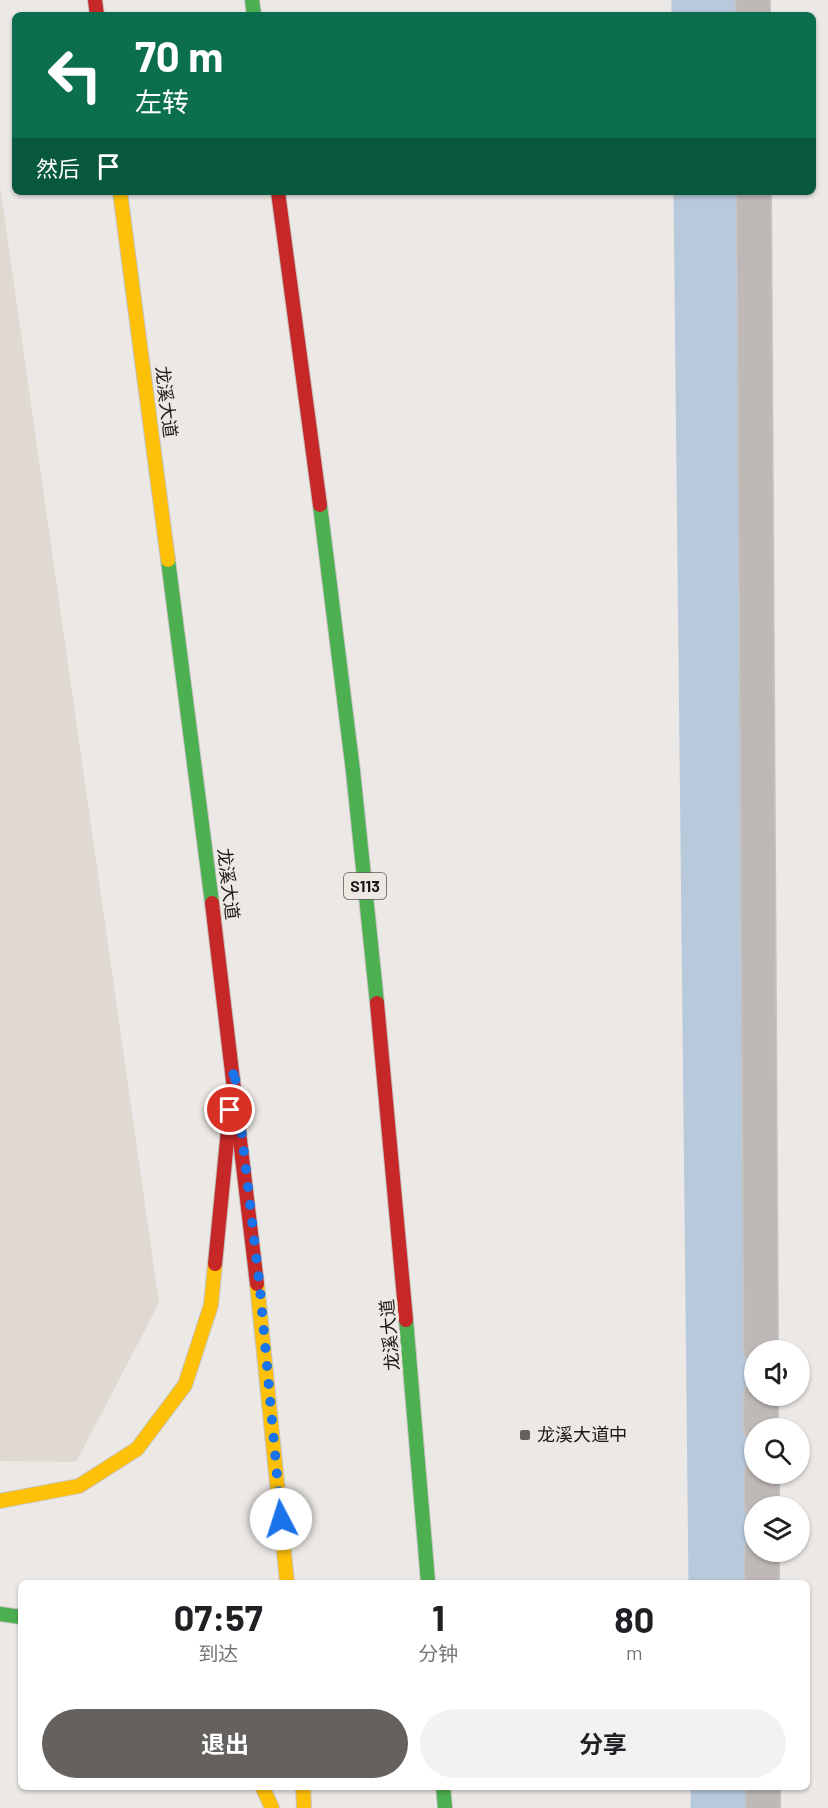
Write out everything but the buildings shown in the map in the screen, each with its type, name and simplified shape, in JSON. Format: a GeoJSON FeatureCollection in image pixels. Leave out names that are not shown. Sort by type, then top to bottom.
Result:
{"type":"FeatureCollection","features":[{"type":"Feature","properties":{"kind":"main road","name":"龙溪大道"},"geometry":{"type":"LineString","coordinates":[[120,195],[234,1068],[260,1289],[287,1580]]}},
{"type":"Feature","properties":{"kind":"main road","name":"龙溪大道"},"geometry":{"type":"LineString","coordinates":[[278,195],[316,477],[362,854],[399,1230],[428,1580]]}},
{"type":"Feature","properties":{"kind":"main road"},"geometry":{"type":"LineString","coordinates":[[0,1501],[79,1486],[137,1449],[185,1385],[211,1305],[234,1068]]}},
{"type":"Feature","properties":{"kind":"main road"},"geometry":{"type":"LineString","coordinates":[[0,1614],[18,1617]]}},
{"type":"Feature","properties":{"kind":"main road"},"geometry":{"type":"LineString","coordinates":[[264,1790],[272,1808]]}},
{"type":"Feature","properties":{"kind":"main road"},"geometry":{"type":"LineString","coordinates":[[303,1790],[304,1808]]}},
{"type":"Feature","properties":{"kind":"main road"},"geometry":{"type":"LineString","coordinates":[[443,1790],[445,1808]]}},
{"type":"Feature","properties":{"kind":"street"},"geometry":{"type":"LineString","coordinates":[[754,195],[761,1340]]}},
{"type":"Feature","properties":{"kind":"street"},"geometry":{"type":"LineString","coordinates":[[762,1562],[762,1580]]}},
{"type":"Feature","properties":{"kind":"street"},"geometry":{"type":"LineString","coordinates":[[763,1790],[763,1808]]}},
{"type":"Feature","properties":{"kind":"shaded area"},"geometry":{"type":"Polygon","coordinates":[[[0,186],[159,1303],[76,1462],[0,1461],[0,186]]]}},
{"type":"Feature","properties":{"kind":"waterway"},"geometry":{"type":"LineString","coordinates":[[712,0],[712,12]]}},
{"type":"Feature","properties":{"kind":"waterway"},"geometry":{"type":"LineString","coordinates":[[714,195],[729,1580]]}},
{"type":"Feature","properties":{"kind":"waterway"},"geometry":{"type":"LineString","coordinates":[[731,1790],[731,1808]]}},
{"type":"Feature","properties":{"kind":"traffic: fast"},"geometry":{"type":"LineString","coordinates":[[252,0],[254,12]]}},
{"type":"Feature","properties":{"kind":"traffic: fast"},"geometry":{"type":"LineString","coordinates":[[320,505],[353,771],[377,1003]]}},
{"type":"Feature","properties":{"kind":"traffic: fast"},"geometry":{"type":"LineString","coordinates":[[168,560],[212,903]]}},
{"type":"Feature","properties":{"kind":"traffic: fast"},"geometry":{"type":"LineString","coordinates":[[406,1320],[428,1580]]}},
{"type":"Feature","properties":{"kind":"traffic: fast"},"geometry":{"type":"LineString","coordinates":[[0,1614],[18,1617]]}},
{"type":"Feature","properties":{"kind":"traffic: fast"},"geometry":{"type":"LineString","coordinates":[[443,1790],[445,1808]]}},
{"type":"Feature","properties":{"kind":"traffic: slow"},"geometry":{"type":"LineString","coordinates":[[120,195],[168,560]]}},
{"type":"Feature","properties":{"kind":"traffic: slow"},"geometry":{"type":"LineString","coordinates":[[0,1501],[79,1486],[137,1449],[185,1385],[211,1305],[215,1264]]}},
{"type":"Feature","properties":{"kind":"traffic: slow"},"geometry":{"type":"LineString","coordinates":[[257,1284],[287,1580]]}},
{"type":"Feature","properties":{"kind":"traffic: slow"},"geometry":{"type":"LineString","coordinates":[[264,1790],[272,1808]]}},
{"type":"Feature","properties":{"kind":"traffic: slow"},"geometry":{"type":"LineString","coordinates":[[303,1790],[304,1808]]}},
{"type":"Feature","properties":{"kind":"traffic: jam"},"geometry":{"type":"LineString","coordinates":[[95,0],[97,12]]}},
{"type":"Feature","properties":{"kind":"traffic: jam"},"geometry":{"type":"LineString","coordinates":[[278,195],[320,505]]}},
{"type":"Feature","properties":{"kind":"traffic: jam"},"geometry":{"type":"LineString","coordinates":[[212,903],[257,1284]]}},
{"type":"Feature","properties":{"kind":"traffic: jam"},"geometry":{"type":"LineString","coordinates":[[377,1003],[406,1320]]}},
{"type":"Feature","properties":{"kind":"traffic: jam"},"geometry":{"type":"LineString","coordinates":[[215,1264],[230,1109]]}},
{"type":"Feature","properties":{"kind":"place","name":"龙溪大道中"},"geometry":{"type":"Point","coordinates":[525,1435]}},
{"type":"Feature","properties":{"kind":"route"},"geometry":{"type":"LineString","coordinates":[[230,1110],[234,1068],[260,1289],[281,1519]]}}]}
